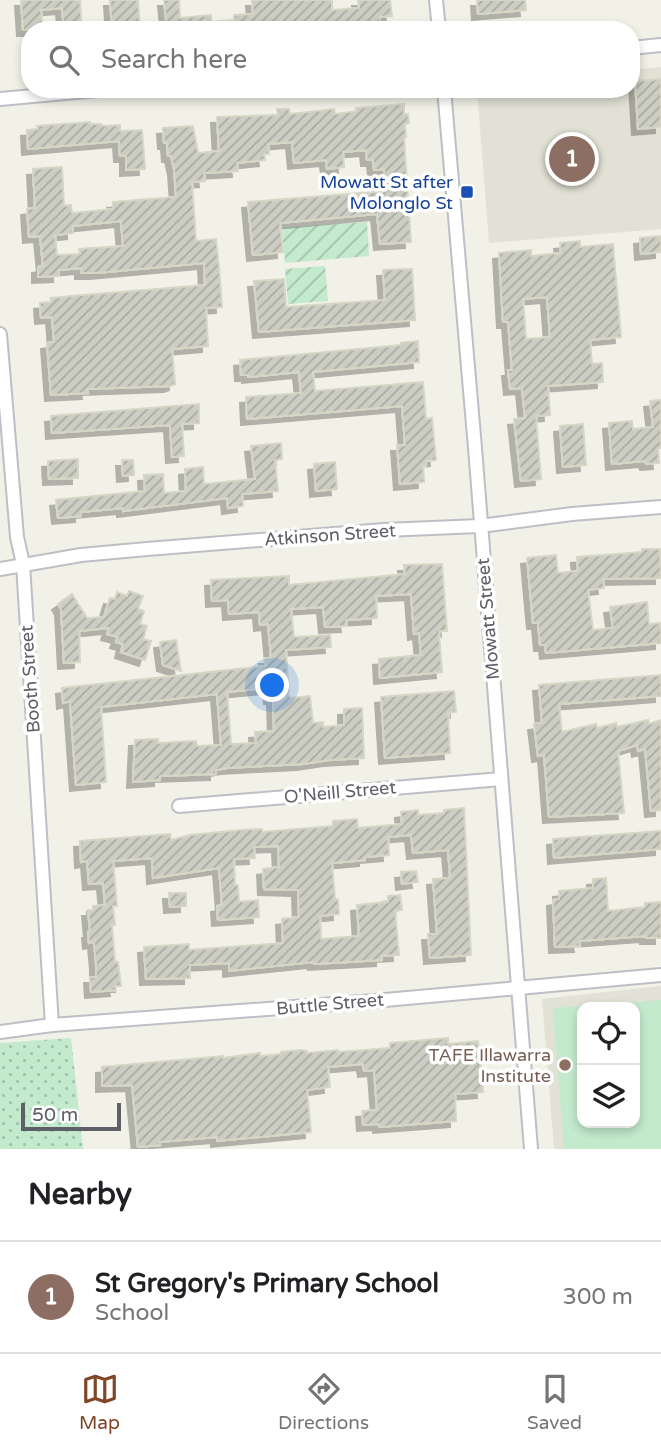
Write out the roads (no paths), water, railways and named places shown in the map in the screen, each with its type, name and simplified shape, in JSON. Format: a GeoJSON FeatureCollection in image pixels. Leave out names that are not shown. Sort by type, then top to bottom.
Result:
{"type":"FeatureCollection","features":[{"type":"Feature","properties":{"kind":"street"},"geometry":{"type":"LineString","coordinates":[[436,0],[438,21]]}},
{"type":"Feature","properties":{"kind":"street"},"geometry":{"type":"LineString","coordinates":[[640,47],[661,45]]}},
{"type":"Feature","properties":{"kind":"street"},"geometry":{"type":"LineString","coordinates":[[0,99],[21,97]]}},
{"type":"Feature","properties":{"kind":"street","name":"Mowatt Street"},"geometry":{"type":"LineString","coordinates":[[445,98],[530,1149]]}},
{"type":"Feature","properties":{"kind":"street","name":"Booth Street"},"geometry":{"type":"LineString","coordinates":[[0,334],[17,537],[23,564],[52,1025]]}},
{"type":"Feature","properties":{"kind":"street","name":"Atkinson Street"},"geometry":{"type":"LineString","coordinates":[[0,569],[81,555],[384,530],[481,526],[572,514],[661,507]]}},
{"type":"Feature","properties":{"kind":"street","name":"O'Neill Street"},"geometry":{"type":"LineString","coordinates":[[179,806],[501,779]]}},
{"type":"Feature","properties":{"kind":"street","name":"Buttle Street"},"geometry":{"type":"LineString","coordinates":[[0,1032],[52,1025],[519,989],[661,975]]}},
{"type":"Feature","properties":{"kind":"place","name":"St Gregory's Primary School"},"geometry":{"type":"Point","coordinates":[572,159]}},
{"type":"Feature","properties":{"kind":"place","name":"Mowatt St after Molonglo St"},"geometry":{"type":"Point","coordinates":[467,192]}},
{"type":"Feature","properties":{"kind":"place","name":"TAFE Illawarra Institute"},"geometry":{"type":"Point","coordinates":[565,1065]}}]}
